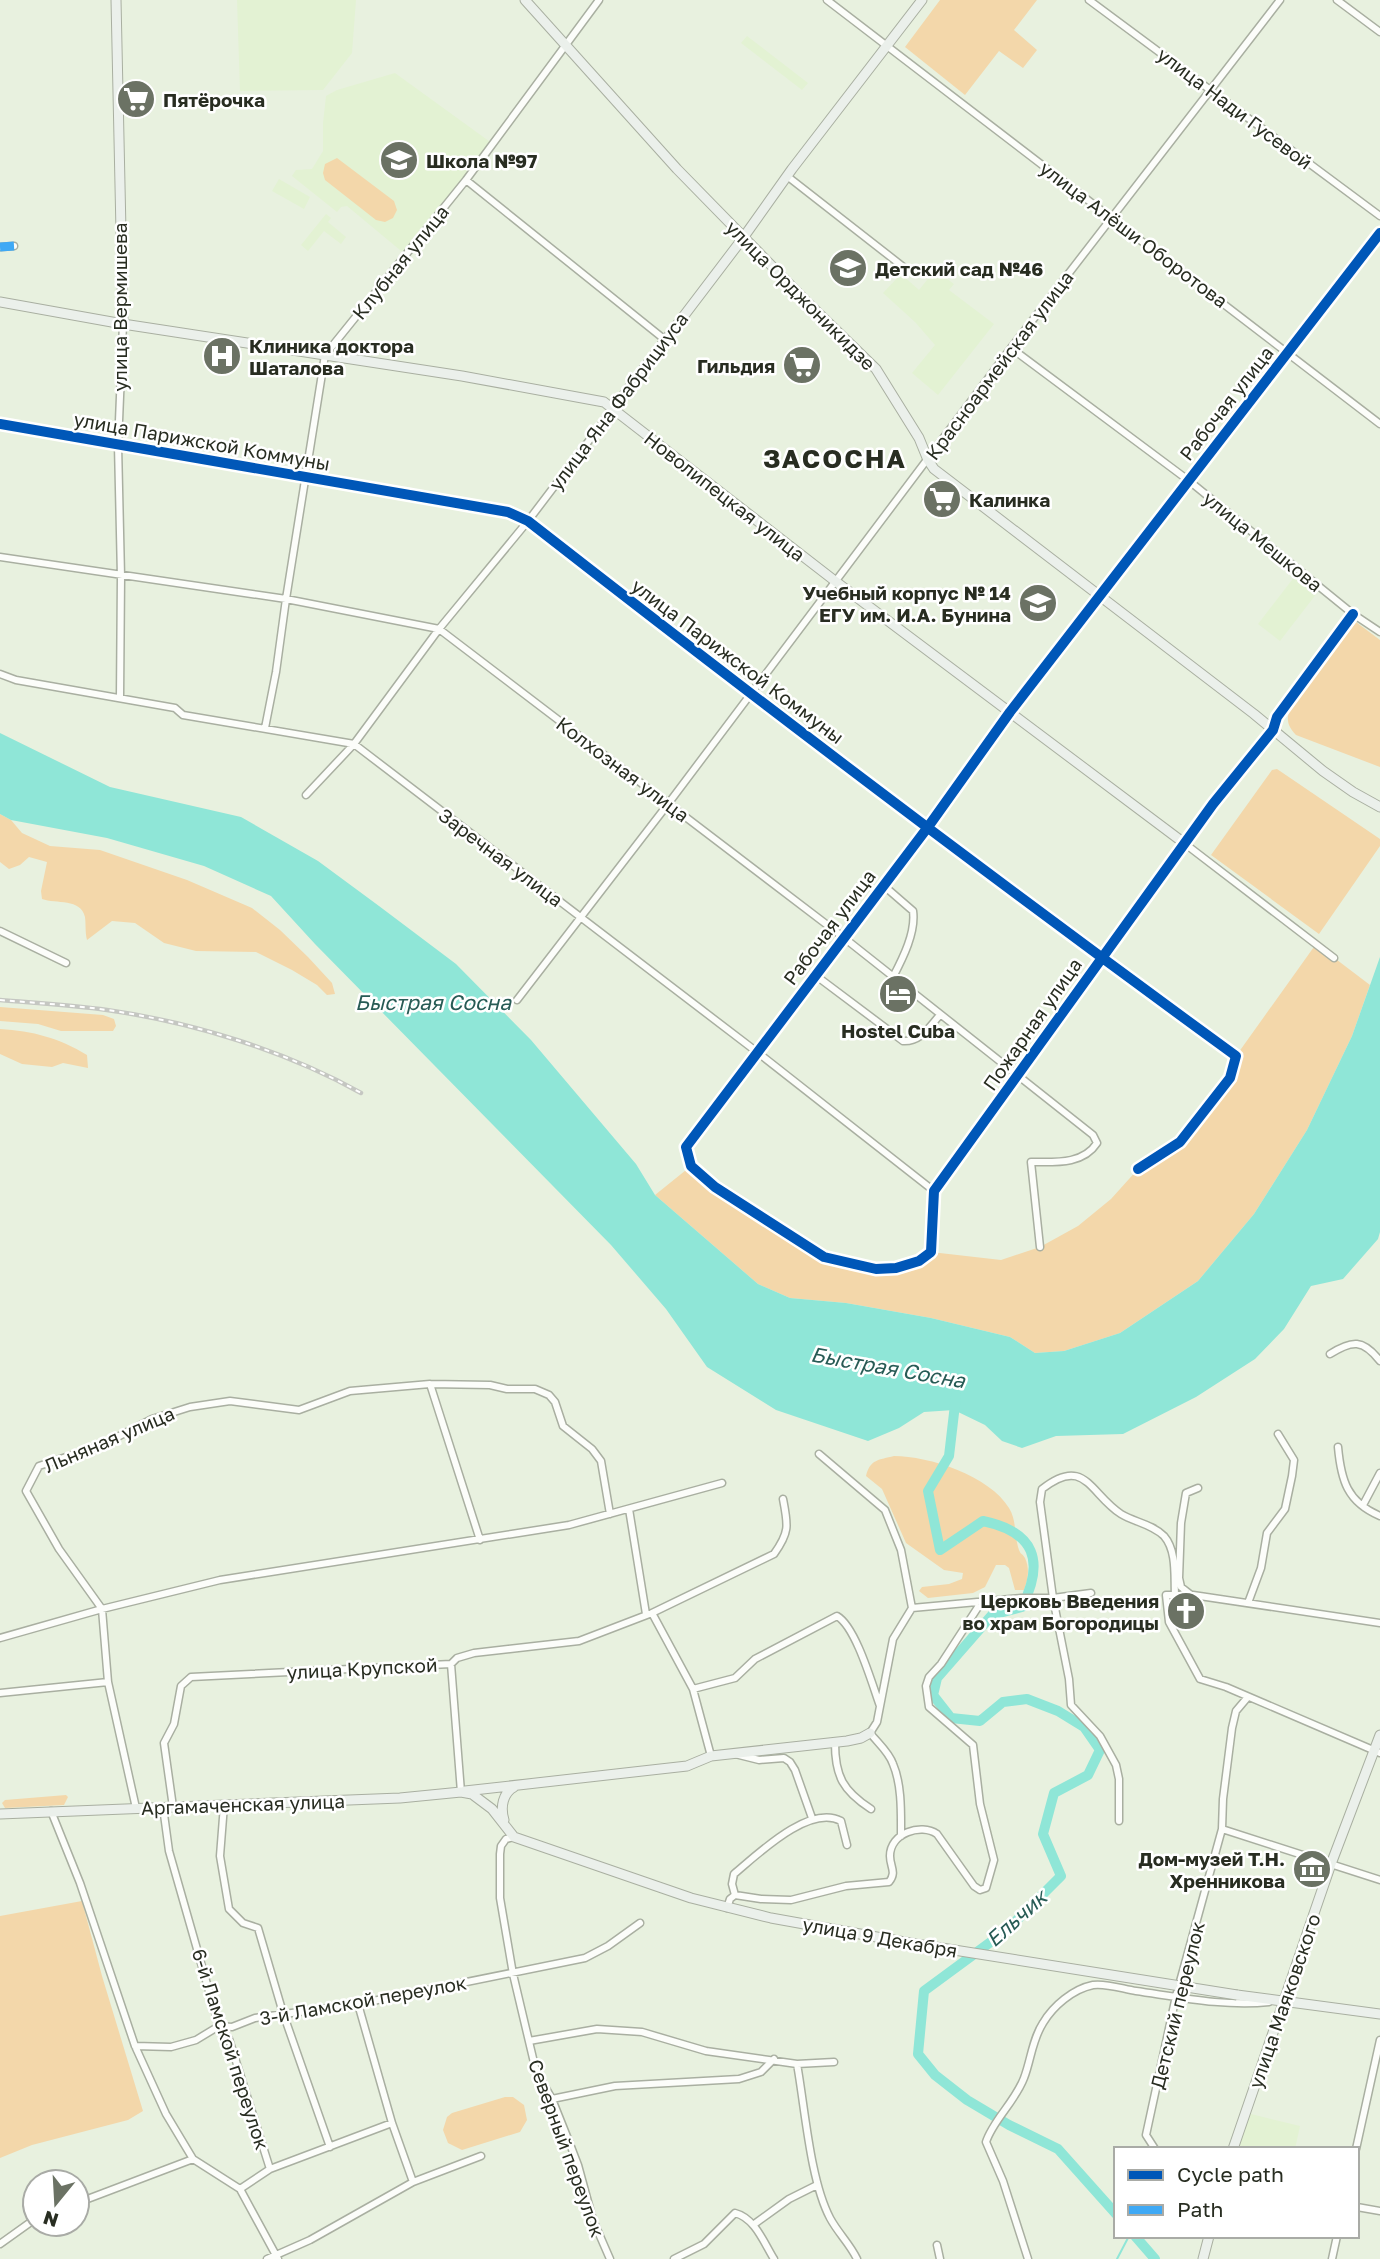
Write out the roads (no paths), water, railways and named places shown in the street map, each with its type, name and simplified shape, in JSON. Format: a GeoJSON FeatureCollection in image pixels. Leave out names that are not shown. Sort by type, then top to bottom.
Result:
{"type":"FeatureCollection","features":[{"type":"Feature","properties":{"kind":"main road","name":"улица Вермишева"},"geometry":{"type":"LineString","coordinates":[[116,0],[123,324]]}},
{"type":"Feature","properties":{"kind":"main road","name":"улица Орджоникидзе"},"geometry":{"type":"LineString","coordinates":[[525,0],[677,169],[876,369],[919,438],[928,460],[946,479],[1102,596],[1323,771],[1380,807]]}},
{"type":"Feature","properties":{"kind":"main road","name":"улица Яна Фабрициуса"},"geometry":{"type":"LineString","coordinates":[[613,409],[922,0]]}},
{"type":"Feature","properties":{"kind":"main road","name":"Новолипецкая улица"},"geometry":{"type":"LineString","coordinates":[[0,302],[604,402],[835,581],[1184,843]]}},
{"type":"Feature","properties":{"kind":"main road","name":"Пожарная улица"},"geometry":{"type":"LineString","coordinates":[[1184,843],[1273,730]]}},
{"type":"Feature","properties":{"kind":"main road"},"geometry":{"type":"LineString","coordinates":[[461,1792],[687,1766],[711,1756],[835,1743],[861,1738],[870,1733]]}},
{"type":"Feature","properties":{"kind":"main road","name":"улица Маяковского"},"geometry":{"type":"LineString","coordinates":[[1234,2147],[1281,2001],[1331,1864],[1377,1751],[1380,1735]]}},
{"type":"Feature","properties":{"kind":"main road"},"geometry":{"type":"LineString","coordinates":[[514,1836],[505,1825],[502,1814],[503,1800],[508,1790],[516,1786]]}},
{"type":"Feature","properties":{"kind":"main road","name":"Аргамаченская улица"},"geometry":{"type":"LineString","coordinates":[[0,1814],[400,1798],[461,1792],[483,1801],[505,1825]]}},
{"type":"Feature","properties":{"kind":"main road","name":"улица 9 Декабря"},"geometry":{"type":"LineString","coordinates":[[514,1836],[727,1908],[910,1943],[1237,1995],[1380,2014]]}},
{"type":"Feature","properties":{"kind":"main road"},"geometry":{"type":"LineString","coordinates":[[1203,2259],[1208,2238]]}},
{"type":"Feature","properties":{"kind":"street","name":"Клубная улица"},"geometry":{"type":"LineString","coordinates":[[265,728],[325,355],[466,180],[599,0]]}},
{"type":"Feature","properties":{"kind":"street","name":"улица Алёши Оборотова"},"geometry":{"type":"LineString","coordinates":[[827,0],[1380,424]]}},
{"type":"Feature","properties":{"kind":"street","name":"улица Нади Гусевой"},"geometry":{"type":"LineString","coordinates":[[1089,0],[1380,216]]}},
{"type":"Feature","properties":{"kind":"street","name":"Красноармейская улица"},"geometry":{"type":"LineString","coordinates":[[517,1000],[1011,348],[1280,0]]}},
{"type":"Feature","properties":{"kind":"street"},"geometry":{"type":"LineString","coordinates":[[1337,0],[1380,32]]}},
{"type":"Feature","properties":{"kind":"street"},"geometry":{"type":"LineString","coordinates":[[787,176],[906,270]]}},
{"type":"Feature","properties":{"kind":"street"},"geometry":{"type":"LineString","coordinates":[[466,180],[664,339]]}},
{"type":"Feature","properties":{"kind":"street","name":"Рабочая улица"},"geometry":{"type":"LineString","coordinates":[[934,1191],[931,1252],[919,1261],[896,1268],[876,1269],[824,1257],[715,1188],[691,1166],[686,1147],[928,827],[1010,712],[1380,233]]}},
{"type":"Feature","properties":{"kind":"street"},"geometry":{"type":"LineString","coordinates":[[0,247],[14,246]]}},
{"type":"Feature","properties":{"kind":"street","name":"улица Вермишева"},"geometry":{"type":"LineString","coordinates":[[120,697],[118,444],[123,324]]}},
{"type":"Feature","properties":{"kind":"street","name":"улица Мешкова"},"geometry":{"type":"LineString","coordinates":[[1011,348],[1188,480],[1353,614],[1380,632]]}},
{"type":"Feature","properties":{"kind":"street","name":"улица Яна Фабрициуса"},"geometry":{"type":"LineString","coordinates":[[306,795],[354,744],[439,629],[528,521],[613,409]]}},
{"type":"Feature","properties":{"kind":"street","name":"улица Парижской Коммуны"},"geometry":{"type":"LineString","coordinates":[[0,424],[508,512],[528,521],[749,693],[1236,1056],[1230,1078],[1180,1142],[1138,1169]]}},
{"type":"Feature","properties":{"kind":"street","name":"Колхозная улица"},"geometry":{"type":"LineString","coordinates":[[0,557],[286,599],[439,629],[843,937],[1093,1135],[1097,1143],[1082,1157],[1064,1162],[1031,1162],[1040,1247]]}},
{"type":"Feature","properties":{"kind":"street"},"geometry":{"type":"LineString","coordinates":[[1273,730],[1277,717],[1353,614]]}},
{"type":"Feature","properties":{"kind":"street","name":"Заречная улица"},"geometry":{"type":"LineString","coordinates":[[0,674],[16,680],[175,708],[183,715],[354,744],[934,1191]]}},
{"type":"Feature","properties":{"kind":"street","name":"Пожарная улица"},"geometry":{"type":"LineString","coordinates":[[934,1191],[1184,843]]}},
{"type":"Feature","properties":{"kind":"street","name":"Новолипецкая улица"},"geometry":{"type":"LineString","coordinates":[[1184,843],[1334,958]]}},
{"type":"Feature","properties":{"kind":"street"},"geometry":{"type":"LineString","coordinates":[[883,886],[913,911],[914,919],[903,957],[892,977]]}},
{"type":"Feature","properties":{"kind":"street"},"geometry":{"type":"LineString","coordinates":[[0,931],[66,963]]}},
{"type":"Feature","properties":{"kind":"street"},"geometry":{"type":"LineString","coordinates":[[815,975],[903,1041],[912,1042],[922,1036],[940,1015]]}},
{"type":"Feature","properties":{"kind":"street"},"geometry":{"type":"LineString","coordinates":[[1330,1354],[1346,1344],[1353,1343],[1363,1345],[1380,1361]]}},
{"type":"Feature","properties":{"kind":"street"},"geometry":{"type":"LineString","coordinates":[[480,1540],[430,1384],[535,1389],[549,1395],[555,1402],[563,1426],[592,1449],[601,1461],[610,1514]]}},
{"type":"Feature","properties":{"kind":"street","name":"Льняная улица"},"geometry":{"type":"LineString","coordinates":[[102,1609],[59,1549],[26,1491],[39,1466],[102,1446],[152,1419],[190,1406],[230,1401],[299,1409],[350,1391],[430,1384]]}},
{"type":"Feature","properties":{"kind":"street"},"geometry":{"type":"LineString","coordinates":[[1248,1603],[1261,1568],[1267,1533],[1285,1509],[1291,1483],[1294,1460],[1278,1434]]}},
{"type":"Feature","properties":{"kind":"street"},"geometry":{"type":"LineString","coordinates":[[1338,1447],[1343,1484],[1363,1505],[1380,1516]]}},
{"type":"Feature","properties":{"kind":"street"},"geometry":{"type":"LineString","coordinates":[[819,1454],[886,1510],[901,1550],[912,1608],[893,1639],[877,1722],[870,1733],[894,1765],[901,1812],[901,1836]]}},
{"type":"Feature","properties":{"kind":"street"},"geometry":{"type":"LineString","coordinates":[[1363,1505],[1380,1473]]}},
{"type":"Feature","properties":{"kind":"street"},"geometry":{"type":"LineString","coordinates":[[1119,1821],[1119,1779],[1116,1765],[1100,1736],[1071,1705],[1040,1502],[1042,1489],[1054,1479],[1068,1475],[1088,1480],[1115,1510],[1153,1528],[1165,1537],[1172,1552],[1175,1594]]}},
{"type":"Feature","properties":{"kind":"street"},"geometry":{"type":"LineString","coordinates":[[0,1638],[220,1580],[569,1525],[722,1483]]}},
{"type":"Feature","properties":{"kind":"street"},"geometry":{"type":"LineString","coordinates":[[1193,1595],[1181,1587],[1179,1565],[1183,1500],[1186,1493],[1198,1488]]}},
{"type":"Feature","properties":{"kind":"street","name":"улица Крупской"},"geometry":{"type":"LineString","coordinates":[[168,1807],[164,1743],[174,1724],[181,1686],[191,1677],[451,1664],[457,1658],[474,1653],[579,1641],[649,1614],[774,1554],[789,1527],[783,1499]]}},
{"type":"Feature","properties":{"kind":"street"},"geometry":{"type":"LineString","coordinates":[[629,1509],[649,1614],[693,1689],[711,1756]]}},
{"type":"Feature","properties":{"kind":"street"},"geometry":{"type":"LineString","coordinates":[[912,1608],[1021,1598],[1053,1598],[1091,1592]]}},
{"type":"Feature","properties":{"kind":"street"},"geometry":{"type":"LineString","coordinates":[[1377,1751],[1200,1679],[1168,1622],[1166,1595],[1193,1595],[1380,1623]]}},
{"type":"Feature","properties":{"kind":"street"},"geometry":{"type":"LineString","coordinates":[[727,1908],[730,1899],[735,1895],[791,1900],[846,1886],[889,1882],[894,1874],[890,1855],[892,1848],[901,1836],[910,1830],[931,1830],[974,1886],[979,1890],[986,1888],[994,1860],[980,1804],[973,1745],[929,1707],[926,1686],[929,1676],[941,1664],[982,1601]]}},
{"type":"Feature","properties":{"kind":"street"},"geometry":{"type":"LineString","coordinates":[[102,1609],[108,1682],[136,1808]]}},
{"type":"Feature","properties":{"kind":"street"},"geometry":{"type":"LineString","coordinates":[[693,1689],[735,1678],[755,1659],[836,1616],[844,1620],[880,1706]]}},
{"type":"Feature","properties":{"kind":"street"},"geometry":{"type":"LineString","coordinates":[[451,1664],[461,1792]]}},
{"type":"Feature","properties":{"kind":"street"},"geometry":{"type":"LineString","coordinates":[[0,1693],[108,1682]]}},
{"type":"Feature","properties":{"kind":"street","name":"Детский переулок"},"geometry":{"type":"LineString","coordinates":[[1154,2147],[1146,2136],[1176,1996],[1222,1829],[1232,1728],[1236,1711],[1247,1698]]}},
{"type":"Feature","properties":{"kind":"street"},"geometry":{"type":"LineString","coordinates":[[835,1743],[835,1763],[843,1784],[856,1799],[872,1809]]}},
{"type":"Feature","properties":{"kind":"street"},"geometry":{"type":"LineString","coordinates":[[733,1754],[752,1759],[784,1758],[790,1762],[796,1770],[812,1818]]}},
{"type":"Feature","properties":{"kind":"street"},"geometry":{"type":"LineString","coordinates":[[223,1805],[219,1856],[229,1909],[243,1923],[258,1928],[283,2013],[330,2147]]}},
{"type":"Feature","properties":{"kind":"street","name":"6-й Ламской переулок"},"geometry":{"type":"LineString","coordinates":[[168,1807],[169,1851],[219,2026],[229,2039],[270,2169]]}},
{"type":"Feature","properties":{"kind":"street"},"geometry":{"type":"LineString","coordinates":[[51,1811],[80,1883],[135,2046],[166,2114],[193,2160],[240,2189],[277,2257]]}},
{"type":"Feature","properties":{"kind":"street"},"geometry":{"type":"LineString","coordinates":[[735,1895],[732,1884],[734,1874],[786,1834],[812,1818],[835,1818],[841,1821],[847,1845]]}},
{"type":"Feature","properties":{"kind":"street"},"geometry":{"type":"LineString","coordinates":[[1222,1829],[1380,1880]]}},
{"type":"Feature","properties":{"kind":"street","name":"Северный переулок"},"geometry":{"type":"LineString","coordinates":[[514,1836],[506,1839],[500,1854],[500,1898],[513,1974],[536,2071],[552,2099],[578,2165],[593,2220],[610,2259]]}},
{"type":"Feature","properties":{"kind":"street","name":"3-й Ламской переулок"},"geometry":{"type":"LineString","coordinates":[[135,2046],[171,2047],[196,2040],[219,2026],[232,2027],[255,2018],[358,2004],[585,1958],[608,1947],[640,1923]]}},
{"type":"Feature","properties":{"kind":"street"},"geometry":{"type":"LineString","coordinates":[[1028,2259],[1003,2181],[986,2142],[1025,2077],[1034,2041],[1043,2022],[1068,1997],[1094,1985],[1253,2004],[1281,2001]]}},
{"type":"Feature","properties":{"kind":"street"},"geometry":{"type":"LineString","coordinates":[[358,2004],[392,2123],[413,2182]]}},
{"type":"Feature","properties":{"kind":"street"},"geometry":{"type":"LineString","coordinates":[[529,2041],[597,2029],[631,2031],[706,2050],[797,2064],[834,2062]]}},
{"type":"Feature","properties":{"kind":"street"},"geometry":{"type":"LineString","coordinates":[[1356,2147],[1380,2040]]}},
{"type":"Feature","properties":{"kind":"street"},"geometry":{"type":"LineString","coordinates":[[552,2099],[615,2086],[739,2078],[761,2073],[774,2059]]}},
{"type":"Feature","properties":{"kind":"street"},"geometry":{"type":"LineString","coordinates":[[797,2064],[817,2185],[830,2219],[857,2259]]}},
{"type":"Feature","properties":{"kind":"street","name":"6-й Ламской переулок"},"geometry":{"type":"LineString","coordinates":[[240,2189],[270,2169],[392,2123]]}},
{"type":"Feature","properties":{"kind":"street"},"geometry":{"type":"LineString","coordinates":[[267,2259],[277,2257],[413,2182],[481,2156]]}},
{"type":"Feature","properties":{"kind":"street"},"geometry":{"type":"LineString","coordinates":[[91,2198],[193,2160]]}},
{"type":"Feature","properties":{"kind":"street"},"geometry":{"type":"LineString","coordinates":[[753,2225],[789,2199],[817,2185]]}},
{"type":"Feature","properties":{"kind":"street"},"geometry":{"type":"LineString","coordinates":[[1359,2207],[1380,2211]]}},
{"type":"Feature","properties":{"kind":"street"},"geometry":{"type":"LineString","coordinates":[[674,2259],[704,2244],[735,2213],[744,2215],[753,2225],[774,2259]]}},
{"type":"Feature","properties":{"kind":"street"},"geometry":{"type":"LineString","coordinates":[[0,2244],[21,2229]]}},
{"type":"Feature","properties":{"kind":"street"},"geometry":{"type":"LineString","coordinates":[[1332,2259],[1337,2238]]}},
{"type":"Feature","properties":{"kind":"street"},"geometry":{"type":"LineString","coordinates":[[937,2245],[940,2259]]}},
{"type":"Feature","properties":{"kind":"water","name":"Быстрая Сосна"},"geometry":{"type":"Polygon","coordinates":[[[0,733],[110,787],[241,817],[318,861],[456,964],[531,1040],[636,1164],[655,1195],[758,1284],[790,1298],[846,1303],[931,1318],[1010,1337],[1035,1353],[1064,1351],[1120,1333],[1198,1281],[1254,1214],[1307,1130],[1352,1036],[1380,957],[1378,1239],[1343,1279],[1311,1286],[1284,1329],[1255,1359],[1196,1397],[1123,1434],[1056,1436],[1022,1448],[1002,1441],[985,1425],[954,1410],[924,1412],[899,1428],[868,1441],[776,1410],[707,1367],[666,1309],[611,1245],[271,896],[204,866],[107,838],[11,820],[0,814],[0,733]]]}},
{"type":"Feature","properties":{"kind":"waterway","name":"Ельчик"},"geometry":{"type":"LineString","coordinates":[[956,1396],[949,1456],[928,1491],[940,1550],[983,1521],[1001,1526],[1024,1541],[1031,1551],[1033,1576],[1022,1607],[992,1615],[937,1678],[933,1695],[951,1718],[980,1721],[1003,1702],[1027,1699],[1058,1711],[1084,1727],[1100,1750],[1088,1775],[1054,1793],[1043,1834],[1061,1876],[1007,1930],[924,1991],[918,2054],[935,2075],[967,2100],[1058,2149],[1114,2212]]}},
{"type":"Feature","properties":{"kind":"waterway"},"geometry":{"type":"LineString","coordinates":[[1117,2259],[1128,2238]]}},
{"type":"Feature","properties":{"kind":"waterway","name":"Ельчик"},"geometry":{"type":"LineString","coordinates":[[1137,2238],[1155,2259]]}},
{"type":"Feature","properties":{"kind":"railway"},"geometry":{"type":"LineString","coordinates":[[0,1000],[107,1010],[205,1030],[270,1051],[361,1093]]}},
{"type":"Feature","properties":{"kind":"place","name":"Пятёрочка"},"geometry":{"type":"Point","coordinates":[136,99]}},
{"type":"Feature","properties":{"kind":"place","name":"Школа №97"},"geometry":{"type":"Point","coordinates":[399,160]}},
{"type":"Feature","properties":{"kind":"place","name":"Детский сад №46"},"geometry":{"type":"Point","coordinates":[848,268]}},
{"type":"Feature","properties":{"kind":"place","name":"Клиника доктора Шаталова"},"geometry":{"type":"Point","coordinates":[222,356]}},
{"type":"Feature","properties":{"kind":"place","name":"Гильдия"},"geometry":{"type":"Point","coordinates":[802,365]}},
{"type":"Feature","properties":{"kind":"place","name":"Калинка"},"geometry":{"type":"Point","coordinates":[942,499]}},
{"type":"Feature","properties":{"kind":"place","name":"Учебный корпус № 14 ЕГУ им. И.А. Бунина"},"geometry":{"type":"Point","coordinates":[1038,603]}},
{"type":"Feature","properties":{"kind":"place","name":"Hostel Cuba"},"geometry":{"type":"Point","coordinates":[898,994]}},
{"type":"Feature","properties":{"kind":"place","name":"Церковь Введения во храм Богородицы"},"geometry":{"type":"Point","coordinates":[1186,1611]}},
{"type":"Feature","properties":{"kind":"place","name":"Дом-музей Т.Н. Хренникова"},"geometry":{"type":"Point","coordinates":[1312,1869]}},
{"type":"Feature","properties":{"kind":"district","name":"ЗАСОСНА"},"geometry":{"type":"Point","coordinates":[835,458]}}]}
